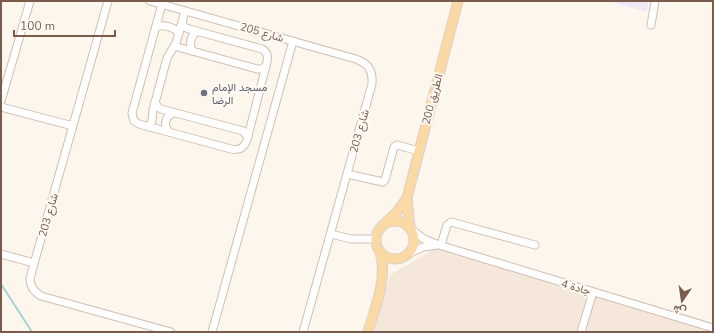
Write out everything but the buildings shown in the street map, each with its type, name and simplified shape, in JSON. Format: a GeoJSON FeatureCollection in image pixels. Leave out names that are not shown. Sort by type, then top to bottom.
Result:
{"type":"FeatureCollection","features":[{"type":"Feature","properties":{"kind":"main road","name":"الطريق 200"},"geometry":{"type":"LineString","coordinates":[[384,223],[397,212],[407,198],[458,1]]}},
{"type":"Feature","properties":{"kind":"main road","name":"الطريق 200"},"geometry":{"type":"LineString","coordinates":[[407,198],[411,229]]}},
{"type":"Feature","properties":{"kind":"main road"},"geometry":{"type":"LineString","coordinates":[[382,279],[404,256],[414,242],[411,229],[404,223],[400,221],[389,221],[384,223],[378,230],[375,239],[376,246],[380,252],[388,258],[392,259],[404,256]]}},
{"type":"Feature","properties":{"kind":"main road"},"geometry":{"type":"LineString","coordinates":[[368,332],[382,279],[383,266],[380,252]]}},
{"type":"Feature","properties":{"kind":"street"},"geometry":{"type":"LineString","coordinates":[[1,101],[30,1]]}},
{"type":"Feature","properties":{"kind":"street","name":"شارع 203"},"geometry":{"type":"LineString","coordinates":[[108,1],[30,282],[33,290],[41,296],[171,332]]}},
{"type":"Feature","properties":{"kind":"street","name":"شارع 205"},"geometry":{"type":"LineString","coordinates":[[150,1],[356,59],[362,61],[370,68]]}},
{"type":"Feature","properties":{"kind":"street"},"geometry":{"type":"LineString","coordinates":[[651,25],[655,1]]}},
{"type":"Feature","properties":{"kind":"street"},"geometry":{"type":"LineString","coordinates":[[162,4],[132,113],[133,119],[136,123],[149,127],[238,150],[244,146],[248,137],[268,56],[262,49],[187,28],[182,22]]}},
{"type":"Feature","properties":{"kind":"street"},"geometry":{"type":"LineString","coordinates":[[149,127],[152,121],[155,102],[167,58],[179,33],[185,11]]}},
{"type":"Feature","properties":{"kind":"street"},"geometry":{"type":"LineString","coordinates":[[156,26],[169,26],[179,33]]}},
{"type":"Feature","properties":{"kind":"street"},"geometry":{"type":"LineString","coordinates":[[192,51],[190,40],[197,31]]}},
{"type":"Feature","properties":{"kind":"street"},"geometry":{"type":"LineString","coordinates":[[212,332],[293,41]]}},
{"type":"Feature","properties":{"kind":"street"},"geometry":{"type":"LineString","coordinates":[[174,46],[256,69],[261,69],[266,66]]}},
{"type":"Feature","properties":{"kind":"street","name":"شارع 203"},"geometry":{"type":"LineString","coordinates":[[303,332],[372,84],[372,74],[370,68]]}},
{"type":"Feature","properties":{"kind":"street"},"geometry":{"type":"LineString","coordinates":[[155,102],[161,109],[243,132],[248,137]]}},
{"type":"Feature","properties":{"kind":"street"},"geometry":{"type":"LineString","coordinates":[[1,107],[73,126]]}},
{"type":"Feature","properties":{"kind":"street"},"geometry":{"type":"LineString","coordinates":[[169,132],[166,127],[166,121],[169,116],[174,113]]}},
{"type":"Feature","properties":{"kind":"street"},"geometry":{"type":"LineString","coordinates":[[347,174],[382,182],[385,180],[396,146],[419,151]]}},
{"type":"Feature","properties":{"kind":"street"},"geometry":{"type":"LineString","coordinates":[[440,245],[447,225],[451,222],[535,245]]}},
{"type":"Feature","properties":{"kind":"street","name":"جادة 4"},"geometry":{"type":"LineString","coordinates":[[411,229],[424,239],[440,245],[713,328]]}},
{"type":"Feature","properties":{"kind":"street"},"geometry":{"type":"LineString","coordinates":[[331,234],[351,239],[375,239]]}},
{"type":"Feature","properties":{"kind":"street","name":"جادة 4"},"geometry":{"type":"LineString","coordinates":[[404,256],[423,247],[440,245]]}},
{"type":"Feature","properties":{"kind":"street"},"geometry":{"type":"LineString","coordinates":[[1,254],[34,264]]}},
{"type":"Feature","properties":{"kind":"street"},"geometry":{"type":"LineString","coordinates":[[581,332],[592,292]]}},
{"type":"Feature","properties":{"kind":"shaded area"},"geometry":{"type":"Polygon","coordinates":[[[608,1],[649,1],[646,12],[608,1]]]}},
{"type":"Feature","properties":{"kind":"shaded area"},"geometry":{"type":"Polygon","coordinates":[[[441,245],[713,328],[713,332],[374,332],[390,275],[441,245]]]}},
{"type":"Feature","properties":{"kind":"waterway"},"geometry":{"type":"LineString","coordinates":[[1,284],[32,332]]}},
{"type":"Feature","properties":{"kind":"place","name":"مسجد الإمام الرضا"},"geometry":{"type":"Point","coordinates":[204,93]}}]}
